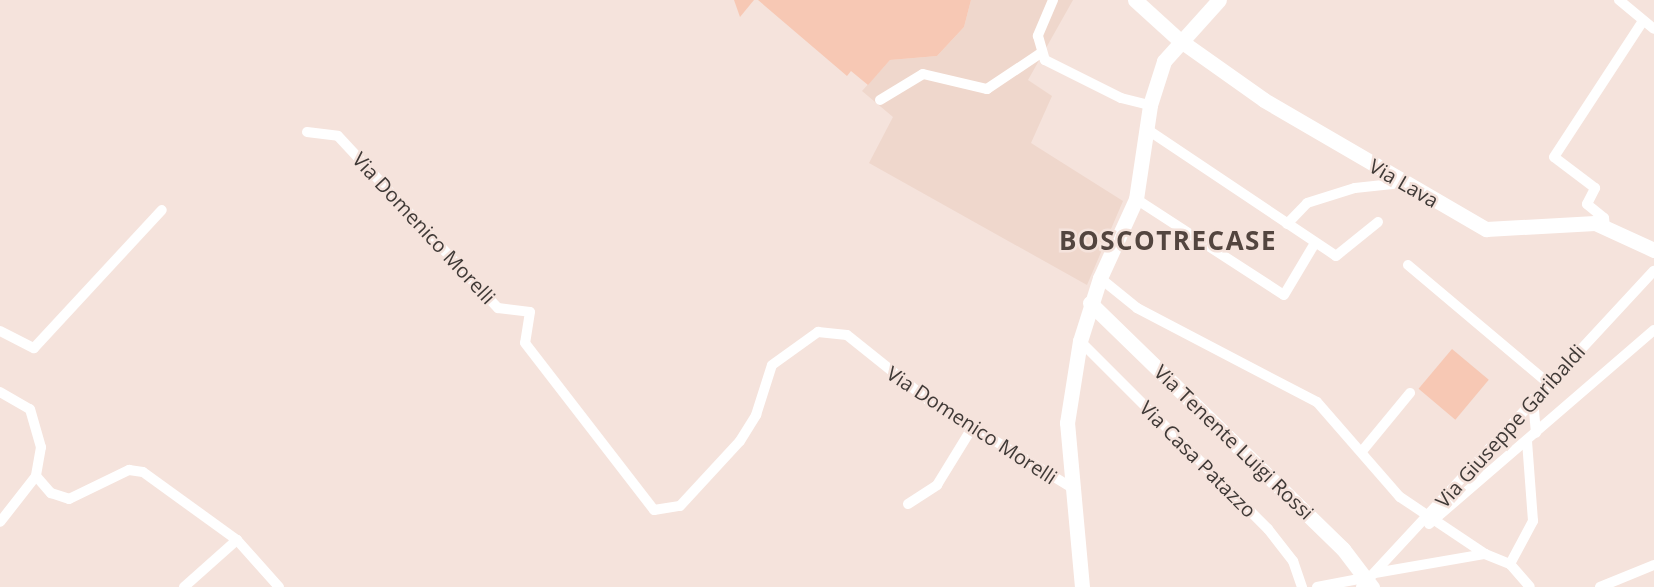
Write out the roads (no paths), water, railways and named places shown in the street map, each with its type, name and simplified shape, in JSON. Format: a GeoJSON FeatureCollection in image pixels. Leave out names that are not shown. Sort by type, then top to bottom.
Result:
{"type":"FeatureCollection","features":[{"type":"Feature","properties":{"kind":"street"},"geometry":{"type":"LineString","coordinates":[[1041,53],[1038,36],[1053,0]]}},
{"type":"Feature","properties":{"kind":"street","name":"Via Lava"},"geometry":{"type":"LineString","coordinates":[[1135,0],[1178,39],[1264,100],[1402,183],[1486,229],[1569,222],[1605,226],[1654,250]]}},
{"type":"Feature","properties":{"kind":"street"},"geometry":{"type":"LineString","coordinates":[[1082,587],[1067,423],[1080,341],[1090,303],[1136,199],[1150,105],[1164,61],[1178,39],[1219,0]]}},
{"type":"Feature","properties":{"kind":"street"},"geometry":{"type":"LineString","coordinates":[[1619,0],[1654,29]]}},
{"type":"Feature","properties":{"kind":"street"},"geometry":{"type":"LineString","coordinates":[[1605,226],[1604,218],[1587,204],[1595,188],[1554,157],[1643,21]]}},
{"type":"Feature","properties":{"kind":"street"},"geometry":{"type":"LineString","coordinates":[[880,100],[923,74],[987,89],[1041,53]]}},
{"type":"Feature","properties":{"kind":"street"},"geometry":{"type":"LineString","coordinates":[[1041,53],[1121,98],[1150,105]]}},
{"type":"Feature","properties":{"kind":"street"},"geometry":{"type":"LineString","coordinates":[[1148,130],[1336,256],[1378,222]]}},
{"type":"Feature","properties":{"kind":"street","name":"Via Domenico Morelli"},"geometry":{"type":"LineString","coordinates":[[307,132],[338,136],[498,308],[530,312],[525,343],[654,510],[680,506],[740,441],[756,415],[772,365],[818,332],[847,335],[898,379],[972,428],[1074,489]]}},
{"type":"Feature","properties":{"kind":"street"},"geometry":{"type":"LineString","coordinates":[[1287,224],[1307,203],[1355,188],[1402,183]]}},
{"type":"Feature","properties":{"kind":"street"},"geometry":{"type":"LineString","coordinates":[[1136,199],[1284,295],[1315,243]]}},
{"type":"Feature","properties":{"kind":"street"},"geometry":{"type":"LineString","coordinates":[[0,331],[34,348],[162,210]]}},
{"type":"Feature","properties":{"kind":"street"},"geometry":{"type":"LineString","coordinates":[[1408,265],[1548,383]]}},
{"type":"Feature","properties":{"kind":"street","name":"Via Giuseppe Garibaldi"},"geometry":{"type":"LineString","coordinates":[[1430,519],[1533,399],[1654,271]]}},
{"type":"Feature","properties":{"kind":"street"},"geometry":{"type":"LineString","coordinates":[[1100,278],[1137,308],[1317,402],[1363,450],[1391,488],[1430,519],[1485,554],[1509,564],[1530,587]]}},
{"type":"Feature","properties":{"kind":"street","name":"Via Tenente Luigi Rossi"},"geometry":{"type":"LineString","coordinates":[[1090,303],[1343,549],[1368,581]]}},
{"type":"Feature","properties":{"kind":"street"},"geometry":{"type":"LineString","coordinates":[[1368,581],[1430,519],[1527,441],[1654,330]]}},
{"type":"Feature","properties":{"kind":"street","name":"Via Casa Patazzo"},"geometry":{"type":"LineString","coordinates":[[1080,341],[1268,529],[1293,561],[1302,587]]}},
{"type":"Feature","properties":{"kind":"street"},"geometry":{"type":"LineString","coordinates":[[0,393],[35,417],[41,447],[36,476],[0,522]]}},
{"type":"Feature","properties":{"kind":"street"},"geometry":{"type":"LineString","coordinates":[[1363,450],[1410,393]]}},
{"type":"Feature","properties":{"kind":"street"},"geometry":{"type":"LineString","coordinates":[[1533,399],[1536,433]]}},
{"type":"Feature","properties":{"kind":"street"},"geometry":{"type":"LineString","coordinates":[[908,504],[937,485],[972,428]]}},
{"type":"Feature","properties":{"kind":"street"},"geometry":{"type":"LineString","coordinates":[[1509,564],[1533,521],[1527,441]]}},
{"type":"Feature","properties":{"kind":"street"},"geometry":{"type":"LineString","coordinates":[[36,476],[51,493],[69,499],[135,469],[194,505],[237,540],[279,587]]}},
{"type":"Feature","properties":{"kind":"street"},"geometry":{"type":"LineString","coordinates":[[184,587],[237,540]]}},
{"type":"Feature","properties":{"kind":"street"},"geometry":{"type":"LineString","coordinates":[[1317,587],[1368,581],[1485,554]]}},
{"type":"Feature","properties":{"kind":"street"},"geometry":{"type":"LineString","coordinates":[[1600,587],[1654,565]]}},
{"type":"Feature","properties":{"kind":"district","name":"BOSCOTRECASE"},"geometry":{"type":"Point","coordinates":[1168,241]}}]}
